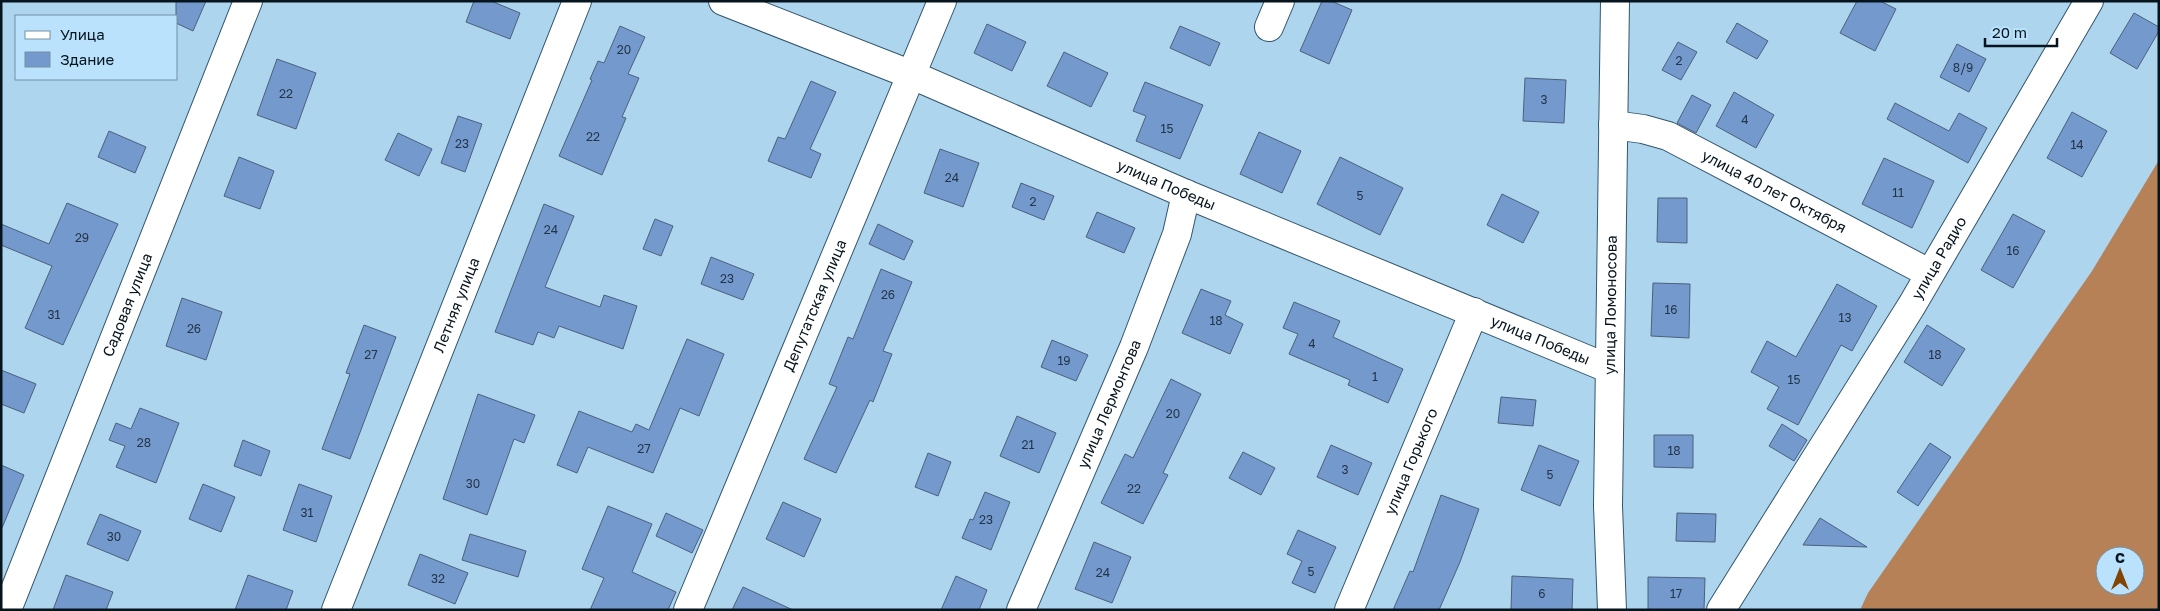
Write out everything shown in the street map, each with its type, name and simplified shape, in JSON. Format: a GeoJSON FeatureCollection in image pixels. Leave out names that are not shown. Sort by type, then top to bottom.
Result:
{"type":"FeatureCollection","features":[{"type":"Feature","properties":{"kind":"street","name":"Садовая улица"},"geometry":{"type":"LineString","coordinates":[[7,610],[248,1]]}},
{"type":"Feature","properties":{"kind":"street","name":"Летняя улица"},"geometry":{"type":"LineString","coordinates":[[336,610],[577,1]]}},
{"type":"Feature","properties":{"kind":"street","name":"улица Победы"},"geometry":{"type":"LineString","coordinates":[[723,1],[912,75],[1186,194],[1610,369]]}},
{"type":"Feature","properties":{"kind":"street","name":"Депутатская улица"},"geometry":{"type":"LineString","coordinates":[[688,610],[942,1]]}},
{"type":"Feature","properties":{"kind":"street"},"geometry":{"type":"LineString","coordinates":[[1269,27],[1280,1]]}},
{"type":"Feature","properties":{"kind":"street","name":"улица Ломоносова"},"geometry":{"type":"LineString","coordinates":[[1612,610],[1608,506],[1615,1]]}},
{"type":"Feature","properties":{"kind":"street","name":"улица Радио"},"geometry":{"type":"LineString","coordinates":[[1721,610],[1907,314],[2089,1]]}},
{"type":"Feature","properties":{"kind":"street","name":"улица 40 лет Октября"},"geometry":{"type":"LineString","coordinates":[[1613,125],[1643,128],[1668,136],[1929,274]]}},
{"type":"Feature","properties":{"kind":"street","name":"улица Лермонтова"},"geometry":{"type":"LineString","coordinates":[[1021,610],[1134,347],[1177,234],[1186,194]]}},
{"type":"Feature","properties":{"kind":"street","name":"улица Горького"},"geometry":{"type":"LineString","coordinates":[[1349,610],[1474,312]]}},
{"type":"Feature","properties":{"kind":"shaded area"},"geometry":{"type":"Polygon","coordinates":[[[2159,160],[2159,610],[1860,610],[1868,593],[2092,271],[2159,160]]]}},
{"type":"Feature","properties":{"kind":"building"},"geometry":{"type":"Polygon","coordinates":[[[176,1],[206,1],[193,31],[178,24],[178,15],[176,15],[176,1]]]}},
{"type":"Feature","properties":{"kind":"building"},"geometry":{"type":"Polygon","coordinates":[[[474,1],[491,1],[520,13],[510,39],[466,22],[474,1]]]}},
{"type":"Feature","properties":{"kind":"building"},"geometry":{"type":"Polygon","coordinates":[[[1322,1],[1331,1],[1352,10],[1329,64],[1300,51],[1322,1]]]}},
{"type":"Feature","properties":{"kind":"building"},"geometry":{"type":"Polygon","coordinates":[[[1857,1],[1880,1],[1896,9],[1875,51],[1840,33],[1857,1]]]}},
{"type":"Feature","properties":{"kind":"building"},"geometry":{"type":"Polygon","coordinates":[[[2134,13],[2159,27],[2159,31],[2137,69],[2110,53],[2134,13]]]}},
{"type":"Feature","properties":{"kind":"building"},"geometry":{"type":"Polygon","coordinates":[[[1737,23],[1768,41],[1757,59],[1726,42],[1737,23]]]}},
{"type":"Feature","properties":{"kind":"building"},"geometry":{"type":"Polygon","coordinates":[[[987,24],[1026,42],[1012,71],[974,53],[987,24]]]}},
{"type":"Feature","properties":{"kind":"building"},"geometry":{"type":"Polygon","coordinates":[[[620,26],[645,37],[628,74],[639,78],[622,117],[626,118],[602,175],[559,156],[592,80],[590,79],[598,61],[604,63],[620,26]]]}},
{"type":"Feature","properties":{"kind":"building"},"geometry":{"type":"Polygon","coordinates":[[[1180,26],[1220,43],[1210,66],[1170,48],[1180,26]]]}},
{"type":"Feature","properties":{"kind":"building"},"geometry":{"type":"Polygon","coordinates":[[[1678,42],[1697,52],[1681,80],[1662,70],[1678,42]]]}},
{"type":"Feature","properties":{"kind":"building"},"geometry":{"type":"Polygon","coordinates":[[[1957,44],[1986,59],[1969,92],[1940,77],[1957,44]]]}},
{"type":"Feature","properties":{"kind":"building"},"geometry":{"type":"Polygon","coordinates":[[[1064,52],[1108,73],[1091,107],[1047,86],[1064,52]]]}},
{"type":"Feature","properties":{"kind":"building"},"geometry":{"type":"Polygon","coordinates":[[[277,59],[316,73],[296,129],[257,115],[277,59]]]}},
{"type":"Feature","properties":{"kind":"building"},"geometry":{"type":"Polygon","coordinates":[[[1525,78],[1566,80],[1564,123],[1523,121],[1525,78]]]}},
{"type":"Feature","properties":{"kind":"building"},"geometry":{"type":"Polygon","coordinates":[[[811,81],[836,92],[810,149],[821,154],[811,178],[768,161],[778,137],[785,139],[811,81]]]}},
{"type":"Feature","properties":{"kind":"building"},"geometry":{"type":"Polygon","coordinates":[[[1145,82],[1203,105],[1180,159],[1136,141],[1146,116],[1133,111],[1145,82]]]}},
{"type":"Feature","properties":{"kind":"building"},"geometry":{"type":"Polygon","coordinates":[[[1734,92],[1774,115],[1756,148],[1716,126],[1734,92]]]}},
{"type":"Feature","properties":{"kind":"building"},"geometry":{"type":"Polygon","coordinates":[[[1692,95],[1711,105],[1696,133],[1677,123],[1692,95]]]}},
{"type":"Feature","properties":{"kind":"building"},"geometry":{"type":"Polygon","coordinates":[[[1895,103],[1949,131],[1959,113],[1987,128],[1968,163],[1887,119],[1895,103]]]}},
{"type":"Feature","properties":{"kind":"building"},"geometry":{"type":"Polygon","coordinates":[[[2072,112],[2107,131],[2082,177],[2047,158],[2072,112]]]}},
{"type":"Feature","properties":{"kind":"building"},"geometry":{"type":"Polygon","coordinates":[[[458,116],[482,124],[465,172],[441,163],[458,116]]]}},
{"type":"Feature","properties":{"kind":"building"},"geometry":{"type":"Polygon","coordinates":[[[109,131],[146,147],[135,173],[98,157],[109,131]]]}},
{"type":"Feature","properties":{"kind":"building"},"geometry":{"type":"Polygon","coordinates":[[[1259,132],[1301,151],[1282,193],[1240,174],[1259,132]]]}},
{"type":"Feature","properties":{"kind":"building"},"geometry":{"type":"Polygon","coordinates":[[[398,133],[432,149],[419,176],[385,160],[398,133]]]}},
{"type":"Feature","properties":{"kind":"building"},"geometry":{"type":"Polygon","coordinates":[[[940,149],[979,163],[963,207],[924,193],[940,149]]]}},
{"type":"Feature","properties":{"kind":"building"},"geometry":{"type":"Polygon","coordinates":[[[239,157],[274,171],[260,209],[224,196],[239,157]]]}},
{"type":"Feature","properties":{"kind":"building"},"geometry":{"type":"Polygon","coordinates":[[[1340,157],[1403,188],[1380,235],[1317,204],[1340,157]]]}},
{"type":"Feature","properties":{"kind":"building"},"geometry":{"type":"Polygon","coordinates":[[[1884,158],[1934,181],[1912,228],[1862,204],[1884,158]]]}},
{"type":"Feature","properties":{"kind":"building"},"geometry":{"type":"Polygon","coordinates":[[[1021,183],[1054,196],[1044,220],[1012,207],[1021,183]]]}},
{"type":"Feature","properties":{"kind":"building"},"geometry":{"type":"Polygon","coordinates":[[[1502,194],[1539,212],[1523,243],[1487,225],[1502,194]]]}},
{"type":"Feature","properties":{"kind":"building"},"geometry":{"type":"Polygon","coordinates":[[[1658,198],[1687,198],[1687,243],[1657,242],[1658,198]]]}},
{"type":"Feature","properties":{"kind":"building"},"geometry":{"type":"Polygon","coordinates":[[[67,203],[118,224],[63,345],[25,328],[52,266],[1,245],[1,224],[49,244],[67,203]]]}},
{"type":"Feature","properties":{"kind":"building"},"geometry":{"type":"Polygon","coordinates":[[[544,204],[574,216],[545,287],[600,307],[604,295],[637,306],[623,349],[559,326],[554,338],[538,332],[533,345],[495,332],[544,204]]]}},
{"type":"Feature","properties":{"kind":"building"},"geometry":{"type":"Polygon","coordinates":[[[1097,212],[1135,228],[1124,253],[1086,237],[1097,212]]]}},
{"type":"Feature","properties":{"kind":"building"},"geometry":{"type":"Polygon","coordinates":[[[2013,214],[2045,231],[2013,288],[1981,270],[2013,214]]]}},
{"type":"Feature","properties":{"kind":"building"},"geometry":{"type":"Polygon","coordinates":[[[655,219],[673,226],[661,256],[643,249],[655,219]]]}},
{"type":"Feature","properties":{"kind":"building"},"geometry":{"type":"Polygon","coordinates":[[[878,224],[913,241],[904,260],[869,244],[878,224]]]}},
{"type":"Feature","properties":{"kind":"building"},"geometry":{"type":"Polygon","coordinates":[[[711,257],[754,274],[743,300],[701,284],[711,257]]]}},
{"type":"Feature","properties":{"kind":"building"},"geometry":{"type":"Polygon","coordinates":[[[881,269],[912,282],[883,351],[892,354],[873,402],[870,400],[836,473],[804,459],[837,387],[829,384],[848,337],[853,339],[881,269]]]}},
{"type":"Feature","properties":{"kind":"building"},"geometry":{"type":"Polygon","coordinates":[[[1653,283],[1690,284],[1689,338],[1651,336],[1653,283]]]}},
{"type":"Feature","properties":{"kind":"building"},"geometry":{"type":"Polygon","coordinates":[[[1837,284],[1877,306],[1852,351],[1841,345],[1798,425],[1767,409],[1779,387],[1751,372],[1767,341],[1796,357],[1837,284]]]}},
{"type":"Feature","properties":{"kind":"building"},"geometry":{"type":"Polygon","coordinates":[[[1201,289],[1231,301],[1225,315],[1243,324],[1230,354],[1182,333],[1201,289]]]}},
{"type":"Feature","properties":{"kind":"building"},"geometry":{"type":"Polygon","coordinates":[[[182,298],[222,312],[206,360],[166,346],[182,298]]]}},
{"type":"Feature","properties":{"kind":"building"},"geometry":{"type":"Polygon","coordinates":[[[1294,302],[1340,321],[1333,337],[1403,369],[1388,403],[1348,385],[1350,380],[1289,354],[1298,334],[1283,328],[1294,302]]]}},
{"type":"Feature","properties":{"kind":"building"},"geometry":{"type":"Polygon","coordinates":[[[364,325],[396,337],[350,459],[322,449],[350,374],[346,373],[364,325]]]}},
{"type":"Feature","properties":{"kind":"building"},"geometry":{"type":"Polygon","coordinates":[[[1927,325],[1965,349],[1942,386],[1904,362],[1927,325]]]}},
{"type":"Feature","properties":{"kind":"building"},"geometry":{"type":"Polygon","coordinates":[[[687,339],[724,354],[699,416],[680,408],[653,473],[588,447],[577,473],[557,465],[579,411],[632,432],[636,424],[649,430],[687,339]]]}},
{"type":"Feature","properties":{"kind":"building"},"geometry":{"type":"Polygon","coordinates":[[[1052,340],[1088,355],[1076,381],[1041,367],[1052,340]]]}},
{"type":"Feature","properties":{"kind":"building"},"geometry":{"type":"Polygon","coordinates":[[[1,370],[36,384],[24,413],[1,404],[1,370]]]}},
{"type":"Feature","properties":{"kind":"building"},"geometry":{"type":"Polygon","coordinates":[[[1171,379],[1201,394],[1163,473],[1168,475],[1143,524],[1101,503],[1125,454],[1133,458],[1171,379]]]}},
{"type":"Feature","properties":{"kind":"building"},"geometry":{"type":"Polygon","coordinates":[[[478,394],[535,415],[524,443],[514,439],[487,515],[443,499],[478,394]]]}},
{"type":"Feature","properties":{"kind":"building"},"geometry":{"type":"Polygon","coordinates":[[[1501,397],[1536,400],[1533,426],[1498,423],[1501,397]]]}},
{"type":"Feature","properties":{"kind":"building"},"geometry":{"type":"Polygon","coordinates":[[[140,408],[179,423],[156,483],[116,467],[125,446],[109,440],[116,423],[131,429],[140,408]]]}},
{"type":"Feature","properties":{"kind":"building"},"geometry":{"type":"Polygon","coordinates":[[[1017,416],[1056,433],[1039,473],[1000,456],[1017,416]]]}},
{"type":"Feature","properties":{"kind":"building"},"geometry":{"type":"Polygon","coordinates":[[[1782,424],[1807,440],[1794,461],[1769,446],[1782,424]]]}},
{"type":"Feature","properties":{"kind":"building"},"geometry":{"type":"Polygon","coordinates":[[[1654,435],[1693,435],[1693,468],[1654,467],[1654,435]]]}},
{"type":"Feature","properties":{"kind":"building"},"geometry":{"type":"Polygon","coordinates":[[[243,440],[270,451],[261,476],[234,466],[243,440]]]}},
{"type":"Feature","properties":{"kind":"building"},"geometry":{"type":"Polygon","coordinates":[[[1930,443],[1951,457],[1918,506],[1897,492],[1930,443]]]}},
{"type":"Feature","properties":{"kind":"building"},"geometry":{"type":"Polygon","coordinates":[[[1331,445],[1372,463],[1358,495],[1317,477],[1331,445]]]}},
{"type":"Feature","properties":{"kind":"building"},"geometry":{"type":"Polygon","coordinates":[[[1539,445],[1579,461],[1560,506],[1521,490],[1539,445]]]}},
{"type":"Feature","properties":{"kind":"building"},"geometry":{"type":"Polygon","coordinates":[[[1243,452],[1275,468],[1261,495],[1229,478],[1243,452]]]}},
{"type":"Feature","properties":{"kind":"building"},"geometry":{"type":"Polygon","coordinates":[[[928,453],[951,462],[938,496],[915,487],[928,453]]]}},
{"type":"Feature","properties":{"kind":"building"},"geometry":{"type":"Polygon","coordinates":[[[1,465],[24,475],[2,528],[1,528],[1,465]]]}},
{"type":"Feature","properties":{"kind":"building"},"geometry":{"type":"Polygon","coordinates":[[[203,484],[235,497],[221,532],[189,519],[203,484]]]}},
{"type":"Feature","properties":{"kind":"building"},"geometry":{"type":"Polygon","coordinates":[[[299,484],[332,496],[316,542],[283,530],[299,484]]]}},
{"type":"Feature","properties":{"kind":"building"},"geometry":{"type":"Polygon","coordinates":[[[985,492],[1010,502],[991,550],[962,538],[970,519],[973,520],[985,492]]]}},
{"type":"Feature","properties":{"kind":"building"},"geometry":{"type":"Polygon","coordinates":[[[1441,495],[1479,509],[1460,562],[1439,610],[1393,610],[1410,571],[1413,572],[1441,495]]]}},
{"type":"Feature","properties":{"kind":"building"},"geometry":{"type":"Polygon","coordinates":[[[783,502],[821,519],[804,557],[766,539],[783,502]]]}},
{"type":"Feature","properties":{"kind":"building"},"geometry":{"type":"Polygon","coordinates":[[[608,506],[652,524],[632,572],[676,592],[668,610],[590,610],[604,578],[582,569],[608,506]]]}},
{"type":"Feature","properties":{"kind":"building"},"geometry":{"type":"Polygon","coordinates":[[[666,513],[703,530],[692,553],[656,536],[666,513]]]}},
{"type":"Feature","properties":{"kind":"building"},"geometry":{"type":"Polygon","coordinates":[[[1677,513],[1716,514],[1715,542],[1676,541],[1677,513]]]}},
{"type":"Feature","properties":{"kind":"building"},"geometry":{"type":"Polygon","coordinates":[[[100,514],[141,531],[128,561],[87,544],[100,514]]]}},
{"type":"Feature","properties":{"kind":"building"},"geometry":{"type":"Polygon","coordinates":[[[1820,518],[1867,547],[1803,545],[1820,518]]]}},
{"type":"Feature","properties":{"kind":"building"},"geometry":{"type":"Polygon","coordinates":[[[1298,530],[1336,547],[1315,593],[1292,583],[1302,561],[1287,554],[1298,530]]]}},
{"type":"Feature","properties":{"kind":"building"},"geometry":{"type":"Polygon","coordinates":[[[470,534],[526,551],[518,577],[462,560],[470,534]]]}},
{"type":"Feature","properties":{"kind":"building"},"geometry":{"type":"Polygon","coordinates":[[[1094,542],[1131,557],[1112,603],[1075,589],[1094,542]]]}},
{"type":"Feature","properties":{"kind":"building"},"geometry":{"type":"Polygon","coordinates":[[[420,554],[468,573],[455,604],[408,585],[420,554]]]}},
{"type":"Feature","properties":{"kind":"building"},"geometry":{"type":"Polygon","coordinates":[[[66,575],[113,592],[106,610],[53,610],[66,575]]]}},
{"type":"Feature","properties":{"kind":"building"},"geometry":{"type":"Polygon","coordinates":[[[248,575],[293,591],[286,610],[235,610],[248,575]]]}},
{"type":"Feature","properties":{"kind":"building"},"geometry":{"type":"Polygon","coordinates":[[[956,576],[987,590],[979,610],[941,610],[956,576]]]}},
{"type":"Feature","properties":{"kind":"building"},"geometry":{"type":"Polygon","coordinates":[[[1512,576],[1573,579],[1572,610],[1511,610],[1512,576]]]}},
{"type":"Feature","properties":{"kind":"building"},"geometry":{"type":"Polygon","coordinates":[[[1648,577],[1705,578],[1704,610],[1648,610],[1648,577]]]}},
{"type":"Feature","properties":{"kind":"building"},"geometry":{"type":"Polygon","coordinates":[[[743,587],[793,610],[732,610],[743,587]]]}}]}
